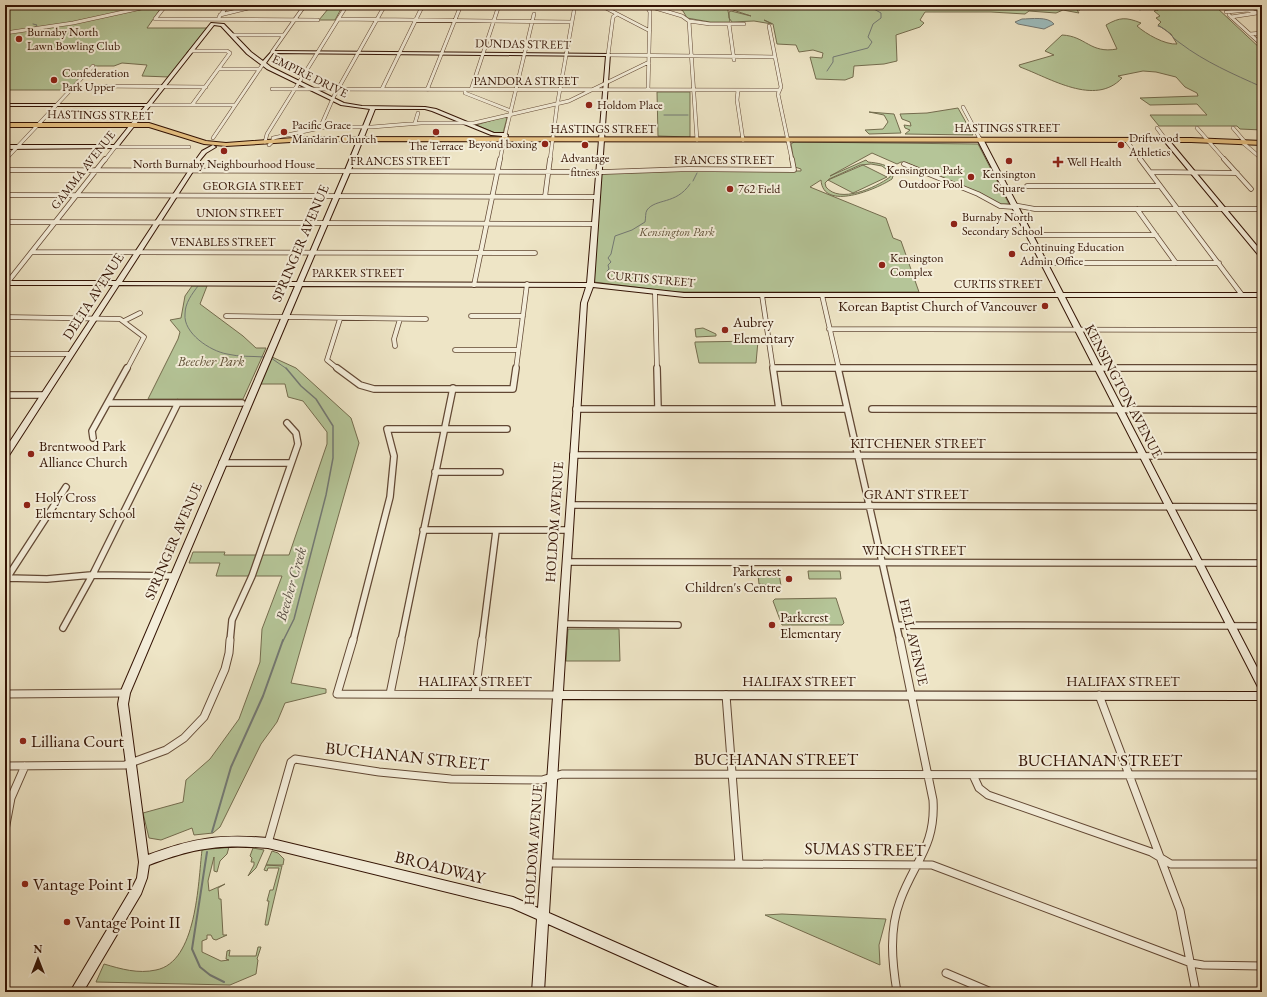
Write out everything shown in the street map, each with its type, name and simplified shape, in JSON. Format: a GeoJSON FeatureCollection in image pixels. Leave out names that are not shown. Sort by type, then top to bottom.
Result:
{"type":"FeatureCollection","features":[{"type":"Feature","properties":{"kind":"main road","name":"HASTINGS STREET"},"geometry":{"type":"LineString","coordinates":[[5,125],[132,125],[166,128],[193,139],[221,144],[312,140],[491,140],[504,138],[552,140],[1208,140],[1262,143]]}},
{"type":"Feature","properties":{"kind":"main road"},"geometry":{"type":"LineString","coordinates":[[491,140],[495,135]]}},
{"type":"Feature","properties":{"kind":"main road","name":"HASTINGS STREET"},"geometry":{"type":"LineString","coordinates":[[193,139],[193,142],[204,149],[213,147],[237,148],[270,142]]}},
{"type":"Feature","properties":{"kind":"street"},"geometry":{"type":"LineString","coordinates":[[5,33],[71,24],[155,5]]}},
{"type":"Feature","properties":{"kind":"street"},"geometry":{"type":"LineString","coordinates":[[166,5],[155,18],[156,19],[318,20]]}},
{"type":"Feature","properties":{"kind":"street"},"geometry":{"type":"LineString","coordinates":[[213,24],[228,5]]}},
{"type":"Feature","properties":{"kind":"street"},"geometry":{"type":"LineString","coordinates":[[220,16],[262,5],[304,6]]}},
{"type":"Feature","properties":{"kind":"street"},"geometry":{"type":"LineString","coordinates":[[270,142],[269,133],[301,77],[347,5]]}},
{"type":"Feature","properties":{"kind":"street"},"geometry":{"type":"LineString","coordinates":[[320,128],[338,89],[385,5]]}},
{"type":"Feature","properties":{"kind":"street"},"geometry":{"type":"LineString","coordinates":[[382,89],[423,5]]}},
{"type":"Feature","properties":{"kind":"street"},"geometry":{"type":"LineString","coordinates":[[427,90],[462,5]]}},
{"type":"Feature","properties":{"kind":"street"},"geometry":{"type":"LineString","coordinates":[[471,90],[499,5]]}},
{"type":"Feature","properties":{"kind":"street"},"geometry":{"type":"LineString","coordinates":[[545,197],[552,140],[575,5]]}},
{"type":"Feature","properties":{"kind":"street"},"geometry":{"type":"LineString","coordinates":[[600,5],[650,31]]}},
{"type":"Feature","properties":{"kind":"street"},"geometry":{"type":"LineString","coordinates":[[646,5],[682,16],[689,21],[710,24],[744,24]]}},
{"type":"Feature","properties":{"kind":"street"},"geometry":{"type":"LineString","coordinates":[[646,5],[650,12],[648,90]]}},
{"type":"Feature","properties":{"kind":"street"},"geometry":{"type":"LineString","coordinates":[[213,138],[234,105],[304,6]]}},
{"type":"Feature","properties":{"kind":"street"},"geometry":{"type":"LineString","coordinates":[[1231,17],[1256,12],[1248,10],[1226,12],[1231,17],[1262,45]]}},
{"type":"Feature","properties":{"kind":"street"},"geometry":{"type":"LineString","coordinates":[[474,285],[504,138],[534,14]]}},
{"type":"Feature","properties":{"kind":"street"},"geometry":{"type":"LineString","coordinates":[[608,55],[613,18],[616,14]]}},
{"type":"Feature","properties":{"kind":"street"},"geometry":{"type":"LineString","coordinates":[[338,19],[572,22]]}},
{"type":"Feature","properties":{"kind":"street"},"geometry":{"type":"LineString","coordinates":[[689,21],[697,140]]}},
{"type":"Feature","properties":{"kind":"street","name":"EMPIRE DRIVE"},"geometry":{"type":"LineString","coordinates":[[213,24],[222,25],[263,64],[333,100],[352,106],[425,108],[468,123],[504,138]]}},
{"type":"Feature","properties":{"kind":"street","name":"GAMMA AVENUE"},"geometry":{"type":"LineString","coordinates":[[6,283],[213,24]]}},
{"type":"Feature","properties":{"kind":"street"},"geometry":{"type":"LineString","coordinates":[[729,24],[734,58]]}},
{"type":"Feature","properties":{"kind":"street"},"geometry":{"type":"LineString","coordinates":[[770,26],[781,87],[778,94],[788,140]]}},
{"type":"Feature","properties":{"kind":"street"},"geometry":{"type":"LineString","coordinates":[[1250,34],[1262,33]]}},
{"type":"Feature","properties":{"kind":"street"},"geometry":{"type":"LineString","coordinates":[[233,35],[283,35]]}},
{"type":"Feature","properties":{"kind":"street"},"geometry":{"type":"LineString","coordinates":[[191,51],[227,51],[230,53],[192,105]]}},
{"type":"Feature","properties":{"kind":"street","name":"DUNDAS STREET"},"geometry":{"type":"LineString","coordinates":[[272,52],[691,56],[734,58],[775,57]]}},
{"type":"Feature","properties":{"kind":"street","name":"HOLDOM AVENUE"},"geometry":{"type":"LineString","coordinates":[[538,992],[576,409],[584,303],[591,285],[600,140],[608,55]]}},
{"type":"Feature","properties":{"kind":"street"},"geometry":{"type":"LineString","coordinates":[[270,142],[320,128],[365,128],[415,123],[468,123],[558,104],[649,62]]}},
{"type":"Feature","properties":{"kind":"street"},"geometry":{"type":"LineString","coordinates":[[5,160],[93,66]]}},
{"type":"Feature","properties":{"kind":"street"},"geometry":{"type":"LineString","coordinates":[[219,69],[260,69]]}},
{"type":"Feature","properties":{"kind":"street"},"geometry":{"type":"LineString","coordinates":[[291,79],[301,77]]}},
{"type":"Feature","properties":{"kind":"street"},"geometry":{"type":"LineString","coordinates":[[97,86],[206,87]]}},
{"type":"Feature","properties":{"kind":"street","name":"PANDORA STREET"},"geometry":{"type":"LineString","coordinates":[[272,89],[779,90]]}},
{"type":"Feature","properties":{"kind":"street"},"geometry":{"type":"LineString","coordinates":[[465,90],[464,93],[510,113]]}},
{"type":"Feature","properties":{"kind":"street"},"geometry":{"type":"LineString","coordinates":[[738,90],[737,100],[742,140]]}},
{"type":"Feature","properties":{"kind":"street"},"geometry":{"type":"LineString","coordinates":[[5,105],[234,105]]}},
{"type":"Feature","properties":{"kind":"street","name":"SPRINGER AVENUE"},"geometry":{"type":"LineString","coordinates":[[76,992],[137,890],[142,878],[144,862],[123,704],[125,693],[373,107]]}},
{"type":"Feature","properties":{"kind":"street","name":"KENSINGTON AVENUE"},"geometry":{"type":"LineString","coordinates":[[963,107],[1118,410],[1262,686]]}},
{"type":"Feature","properties":{"kind":"street"},"geometry":{"type":"LineString","coordinates":[[415,123],[418,113]]}},
{"type":"Feature","properties":{"kind":"street"},"geometry":{"type":"LineString","coordinates":[[1157,128],[1262,256]]}},
{"type":"Feature","properties":{"kind":"street"},"geometry":{"type":"LineString","coordinates":[[1197,128],[1251,189]]}},
{"type":"Feature","properties":{"kind":"street"},"geometry":{"type":"LineString","coordinates":[[1233,128],[1262,160]]}},
{"type":"Feature","properties":{"kind":"street"},"geometry":{"type":"LineString","coordinates":[[269,133],[270,142]]}},
{"type":"Feature","properties":{"kind":"street","name":"FRANCES STREET"},"geometry":{"type":"LineString","coordinates":[[5,170],[598,172],[794,170],[788,140]]}},
{"type":"Feature","properties":{"kind":"street"},"geometry":{"type":"LineString","coordinates":[[1123,140],[1150,172],[1242,295]]}},
{"type":"Feature","properties":{"kind":"street"},"geometry":{"type":"LineString","coordinates":[[5,147],[189,147]]}},
{"type":"Feature","properties":{"kind":"street","name":"DELTA AVENUE"},"geometry":{"type":"LineString","coordinates":[[5,455],[175,196],[204,149]]}},
{"type":"Feature","properties":{"kind":"street"},"geometry":{"type":"LineString","coordinates":[[904,164],[978,194],[1000,206],[1035,209],[1262,209]]}},
{"type":"Feature","properties":{"kind":"street"},"geometry":{"type":"LineString","coordinates":[[1150,172],[1237,173]]}},
{"type":"Feature","properties":{"kind":"street"},"geometry":{"type":"LineString","coordinates":[[1027,186],[1160,186]]}},
{"type":"Feature","properties":{"kind":"street","name":"GEORGIA STREET"},"geometry":{"type":"LineString","coordinates":[[5,195],[596,197]]}},
{"type":"Feature","properties":{"kind":"street"},"geometry":{"type":"LineString","coordinates":[[1014,207],[1035,209]]}},
{"type":"Feature","properties":{"kind":"street"},"geometry":{"type":"LineString","coordinates":[[1137,209],[1176,263]]}},
{"type":"Feature","properties":{"kind":"street","name":"UNION STREET"},"geometry":{"type":"LineString","coordinates":[[5,222],[594,224]]}},
{"type":"Feature","properties":{"kind":"street"},"geometry":{"type":"LineString","coordinates":[[1029,235],[1156,235]]}},
{"type":"Feature","properties":{"kind":"street","name":"VENABLES STREET"},"geometry":{"type":"LineString","coordinates":[[32,252],[535,253]]}},
{"type":"Feature","properties":{"kind":"street"},"geometry":{"type":"LineString","coordinates":[[1043,263],[1219,263]]}},
{"type":"Feature","properties":{"kind":"street","name":"PARKER STREET"},"geometry":{"type":"LineString","coordinates":[[6,283],[591,285]]}},
{"type":"Feature","properties":{"kind":"street"},"geometry":{"type":"LineString","coordinates":[[340,319],[327,360],[329,364],[360,386],[374,389],[513,388],[527,284]]}},
{"type":"Feature","properties":{"kind":"street","name":"CURTIS STREET"},"geometry":{"type":"LineString","coordinates":[[591,285],[616,286],[671,295],[1262,295]]}},
{"type":"Feature","properties":{"kind":"street"},"geometry":{"type":"LineString","coordinates":[[655,293],[658,409]]}},
{"type":"Feature","properties":{"kind":"street"},"geometry":{"type":"LineString","coordinates":[[762,295],[779,409]]}},
{"type":"Feature","properties":{"kind":"street","name":"FELL AVENUE"},"geometry":{"type":"LineString","coordinates":[[822,295],[897,625],[933,800],[934,817],[928,844],[900,900],[895,917],[892,962],[896,992]]}},
{"type":"Feature","properties":{"kind":"street"},"geometry":{"type":"LineString","coordinates":[[124,321],[140,313]]}},
{"type":"Feature","properties":{"kind":"street"},"geometry":{"type":"LineString","coordinates":[[226,316],[340,319],[426,319]]}},
{"type":"Feature","properties":{"kind":"street"},"geometry":{"type":"LineString","coordinates":[[471,316],[523,316]]}},
{"type":"Feature","properties":{"kind":"street"},"geometry":{"type":"LineString","coordinates":[[5,317],[120,319],[144,339],[92,431],[93,438]]}},
{"type":"Feature","properties":{"kind":"street"},"geometry":{"type":"LineString","coordinates":[[395,346],[394,339],[400,319]]}},
{"type":"Feature","properties":{"kind":"street"},"geometry":{"type":"LineString","coordinates":[[830,329],[1262,330]]}},
{"type":"Feature","properties":{"kind":"street"},"geometry":{"type":"LineString","coordinates":[[455,350],[518,350]]}},
{"type":"Feature","properties":{"kind":"street"},"geometry":{"type":"LineString","coordinates":[[5,354],[71,354]]}},
{"type":"Feature","properties":{"kind":"street"},"geometry":{"type":"LineString","coordinates":[[773,368],[1262,368]]}},
{"type":"Feature","properties":{"kind":"street"},"geometry":{"type":"LineString","coordinates":[[390,694],[453,388]]}},
{"type":"Feature","properties":{"kind":"street"},"geometry":{"type":"LineString","coordinates":[[5,395],[44,395]]}},
{"type":"Feature","properties":{"kind":"street"},"geometry":{"type":"LineString","coordinates":[[108,403],[242,403]]}},
{"type":"Feature","properties":{"kind":"street"},"geometry":{"type":"LineString","coordinates":[[63,628],[178,403]]}},
{"type":"Feature","properties":{"kind":"street"},"geometry":{"type":"LineString","coordinates":[[576,409],[847,409]]}},
{"type":"Feature","properties":{"kind":"street"},"geometry":{"type":"LineString","coordinates":[[872,409],[1262,410]]}},
{"type":"Feature","properties":{"kind":"street"},"geometry":{"type":"LineString","coordinates":[[5,766],[122,766],[176,744],[189,735],[201,722],[208,710],[228,658],[229,633],[232,619],[252,576],[298,444],[296,433],[287,423]]}},
{"type":"Feature","properties":{"kind":"street","name":"HALIFAX STREET"},"geometry":{"type":"LineString","coordinates":[[444,429],[387,429],[394,456],[390,497],[362,610],[336,694],[1262,696]]}},
{"type":"Feature","properties":{"kind":"street"},"geometry":{"type":"LineString","coordinates":[[444,429],[507,429]]}},
{"type":"Feature","properties":{"kind":"street","name":"KITCHENER STREET"},"geometry":{"type":"LineString","coordinates":[[573,455],[1262,456]]}},
{"type":"Feature","properties":{"kind":"street"},"geometry":{"type":"LineString","coordinates":[[222,463],[291,463]]}},
{"type":"Feature","properties":{"kind":"street"},"geometry":{"type":"LineString","coordinates":[[435,472],[500,472]]}},
{"type":"Feature","properties":{"kind":"street"},"geometry":{"type":"LineString","coordinates":[[6,580],[66,487]]}},
{"type":"Feature","properties":{"kind":"street","name":"GRANT STREET"},"geometry":{"type":"LineString","coordinates":[[570,505],[1262,507]]}},
{"type":"Feature","properties":{"kind":"street"},"geometry":{"type":"LineString","coordinates":[[423,530],[568,530]]}},
{"type":"Feature","properties":{"kind":"street"},"geometry":{"type":"LineString","coordinates":[[475,694],[496,531]]}},
{"type":"Feature","properties":{"kind":"street","name":"WINCH STREET"},"geometry":{"type":"LineString","coordinates":[[566,562],[1262,563]]}},
{"type":"Feature","properties":{"kind":"street"},"geometry":{"type":"LineString","coordinates":[[6,580],[47,579],[91,575],[174,576]]}},
{"type":"Feature","properties":{"kind":"street"},"geometry":{"type":"LineString","coordinates":[[562,624],[678,625]]}},
{"type":"Feature","properties":{"kind":"street"},"geometry":{"type":"LineString","coordinates":[[897,625],[1262,626]]}},
{"type":"Feature","properties":{"kind":"street"},"geometry":{"type":"LineString","coordinates":[[5,694],[125,693]]}},
{"type":"Feature","properties":{"kind":"street"},"geometry":{"type":"LineString","coordinates":[[726,695],[739,863]]}},
{"type":"Feature","properties":{"kind":"street"},"geometry":{"type":"LineString","coordinates":[[1099,695],[1180,910],[1196,992]]}},
{"type":"Feature","properties":{"kind":"street","name":"BUCHANAN STREET"},"geometry":{"type":"LineString","coordinates":[[268,843],[293,760],[451,779],[542,780],[562,774],[732,773],[1262,775]]}},
{"type":"Feature","properties":{"kind":"street"},"geometry":{"type":"LineString","coordinates":[[5,830],[11,798],[25,766]]}},
{"type":"Feature","properties":{"kind":"street"},"geometry":{"type":"LineString","coordinates":[[973,775],[979,788],[988,795],[1151,852],[1171,864],[1262,864]]}},
{"type":"Feature","properties":{"kind":"street","name":"BROADWAY"},"geometry":{"type":"LineString","coordinates":[[144,862],[180,848],[208,841],[235,840],[268,843],[513,903],[715,992]]}},
{"type":"Feature","properties":{"kind":"street","name":"SUMAS STREET"},"geometry":{"type":"LineString","coordinates":[[546,863],[932,865],[1191,962],[1203,965],[1262,966]]}},
{"type":"Feature","properties":{"kind":"street"},"geometry":{"type":"LineString","coordinates":[[946,973],[991,992]]}},
{"type":"Feature","properties":{"kind":"green space"},"geometry":{"type":"Polygon","coordinates":[[[5,5],[163,5],[147,28],[207,28],[169,77],[142,76],[147,65],[122,63],[114,66],[92,66],[69,90],[5,90],[5,5]]]}},
{"type":"Feature","properties":{"kind":"green space"},"geometry":{"type":"Polygon","coordinates":[[[676,5],[727,5],[730,22],[710,22],[687,18],[680,9],[683,8],[676,5]]]}},
{"type":"Feature","properties":{"kind":"green space"},"geometry":{"type":"Polygon","coordinates":[[[729,5],[1043,5],[1075,8],[1080,10],[1077,10],[1079,13],[1063,10],[1056,13],[1029,11],[1025,14],[991,12],[925,12],[920,20],[924,23],[920,27],[896,35],[897,61],[884,64],[854,66],[853,77],[845,80],[816,79],[810,57],[822,58],[823,53],[813,50],[799,52],[796,45],[777,44],[773,24],[764,20],[772,24],[754,21],[732,22],[729,18],[729,12],[731,11],[751,16],[730,9],[729,5]]]}},
{"type":"Feature","properties":{"kind":"green space"},"geometry":{"type":"Polygon","coordinates":[[[1174,5],[1215,6],[1262,50],[1262,114],[1260,114],[1262,130],[1240,129],[1237,126],[1159,126],[1150,115],[1207,115],[1197,104],[1150,105],[1140,98],[1198,96],[1197,93],[1185,87],[1176,77],[1156,72],[1143,71],[1118,76],[1122,78],[1111,86],[1099,90],[1086,90],[1072,88],[1058,83],[1020,67],[1019,65],[1054,55],[1045,51],[1062,35],[1077,38],[1100,49],[1117,49],[1106,25],[1119,19],[1127,19],[1141,23],[1137,26],[1145,32],[1167,43],[1177,44],[1171,34],[1158,25],[1161,22],[1156,18],[1160,16],[1154,11],[1174,5]]]}},
{"type":"Feature","properties":{"kind":"green space"},"geometry":{"type":"Polygon","coordinates":[[[328,9],[341,9],[335,20],[319,20],[328,9]]]}},
{"type":"Feature","properties":{"kind":"green space"},"geometry":{"type":"Polygon","coordinates":[[[657,92],[690,92],[690,137],[658,136],[657,92]]]}},
{"type":"Feature","properties":{"kind":"green space"},"geometry":{"type":"Polygon","coordinates":[[[958,108],[973,135],[905,134],[910,130],[905,128],[904,125],[911,126],[910,122],[902,119],[900,114],[927,113],[958,108]]]}},
{"type":"Feature","properties":{"kind":"green space"},"geometry":{"type":"Polygon","coordinates":[[[869,112],[894,114],[901,133],[869,134],[865,130],[883,129],[888,122],[884,115],[869,112]]]}},
{"type":"Feature","properties":{"kind":"green space"},"geometry":{"type":"Polygon","coordinates":[[[503,117],[507,118],[503,133],[495,133],[476,125],[503,117]]]}},
{"type":"Feature","properties":{"kind":"green space","name":"Kensington Park"},"geometry":{"type":"Polygon","coordinates":[[[794,142],[978,144],[1009,204],[999,204],[982,194],[907,163],[901,162],[897,164],[872,153],[830,176],[866,160],[868,162],[882,164],[892,170],[894,173],[892,179],[875,188],[852,195],[831,195],[824,190],[821,180],[810,187],[886,218],[893,238],[901,241],[919,292],[675,292],[594,282],[601,174],[652,171],[801,171],[801,169],[795,167],[791,144],[794,142]],[[871,164],[860,165],[829,179],[825,183],[826,187],[832,192],[848,194],[876,186],[890,177],[891,173],[882,166],[871,164]]]}},
{"type":"Feature","properties":{"kind":"green space"},"geometry":{"type":"Polygon","coordinates":[[[863,165],[887,177],[853,193],[828,180],[863,165]]]}},
{"type":"Feature","properties":{"kind":"green space","name":"Beecher Park"},"geometry":{"type":"Polygon","coordinates":[[[192,286],[207,286],[200,304],[243,336],[256,348],[266,348],[243,399],[148,399],[178,339],[180,332],[170,320],[181,318],[185,296],[192,286]]]}},
{"type":"Feature","properties":{"kind":"green space"},"geometry":{"type":"Polygon","coordinates":[[[703,328],[716,334],[716,336],[696,337],[695,329],[703,328]]]}},
{"type":"Feature","properties":{"kind":"green space"},"geometry":{"type":"Polygon","coordinates":[[[758,341],[756,363],[699,363],[695,344],[695,342],[758,341]]]}},
{"type":"Feature","properties":{"kind":"green space"},"geometry":{"type":"Polygon","coordinates":[[[272,357],[296,368],[351,418],[359,443],[291,683],[326,689],[326,693],[285,703],[277,722],[261,744],[220,827],[213,833],[194,835],[192,828],[161,840],[149,838],[143,813],[183,802],[186,780],[210,759],[239,719],[260,662],[262,629],[282,576],[216,576],[220,563],[189,563],[193,552],[225,552],[224,555],[289,555],[327,444],[327,432],[303,401],[288,397],[285,384],[260,384],[272,357]]]}},
{"type":"Feature","properties":{"kind":"green space"},"geometry":{"type":"Polygon","coordinates":[[[808,571],[840,571],[841,579],[809,579],[808,571]]]}},
{"type":"Feature","properties":{"kind":"green space"},"geometry":{"type":"Polygon","coordinates":[[[774,573],[779,573],[781,586],[759,584],[758,575],[775,577],[774,573]]]}},
{"type":"Feature","properties":{"kind":"green space"},"geometry":{"type":"Polygon","coordinates":[[[836,598],[844,623],[842,625],[782,625],[773,601],[775,599],[836,598]]]}},
{"type":"Feature","properties":{"kind":"green space"},"geometry":{"type":"Polygon","coordinates":[[[568,629],[619,629],[620,661],[566,661],[568,629]]]}},
{"type":"Feature","properties":{"kind":"green space"},"geometry":{"type":"Polygon","coordinates":[[[229,847],[227,854],[220,861],[217,872],[214,871],[214,857],[208,881],[209,891],[225,884],[218,888],[219,899],[221,899],[223,935],[227,935],[216,940],[213,939],[211,935],[207,935],[207,939],[202,941],[202,952],[221,961],[229,960],[226,959],[227,951],[230,950],[229,956],[256,956],[258,947],[261,947],[257,959],[256,974],[230,985],[96,982],[104,964],[123,969],[149,971],[156,970],[170,964],[180,953],[188,937],[193,919],[199,882],[202,850],[229,847]]]}},
{"type":"Feature","properties":{"kind":"green space"},"geometry":{"type":"Polygon","coordinates":[[[253,848],[264,850],[256,868],[248,876],[254,865],[254,862],[251,862],[252,858],[250,856],[253,848]]]}},
{"type":"Feature","properties":{"kind":"green space"},"geometry":{"type":"Polygon","coordinates":[[[272,851],[278,853],[284,859],[283,865],[266,865],[272,851]]]}},
{"type":"Feature","properties":{"kind":"green space"},"geometry":{"type":"Polygon","coordinates":[[[266,865],[282,866],[268,925],[265,925],[269,901],[267,901],[270,890],[273,890],[279,868],[268,868],[267,871],[264,870],[266,865]]]}},
{"type":"Feature","properties":{"kind":"green space"},"geometry":{"type":"Polygon","coordinates":[[[782,914],[886,919],[879,945],[880,965],[765,915],[782,914]]]}},
{"type":"Feature","properties":{"kind":"water"},"geometry":{"type":"Polygon","coordinates":[[[1022,19],[1044,19],[1051,21],[1054,24],[1044,29],[1018,24],[1015,22],[1022,19]]]}},
{"type":"Feature","properties":{"kind":"waterway"},"geometry":{"type":"LineString","coordinates":[[827,71],[833,62],[833,57],[868,48],[872,42],[868,37],[873,24],[881,18],[881,13],[872,8],[874,5]]}},
{"type":"Feature","properties":{"kind":"waterway"},"geometry":{"type":"LineString","coordinates":[[33,24],[37,25],[35,28]]}},
{"type":"Feature","properties":{"kind":"waterway"},"geometry":{"type":"LineString","coordinates":[[1158,26],[1199,56],[1262,87]]}},
{"type":"Feature","properties":{"kind":"waterway"},"geometry":{"type":"LineString","coordinates":[[38,30],[54,27]]}},
{"type":"Feature","properties":{"kind":"waterway"},"geometry":{"type":"LineString","coordinates":[[664,115],[688,115]]}},
{"type":"Feature","properties":{"kind":"waterway"},"geometry":{"type":"LineString","coordinates":[[693,181],[697,173]]}},
{"type":"Feature","properties":{"kind":"waterway"},"geometry":{"type":"LineString","coordinates":[[607,271],[609,269],[608,265],[611,262],[608,258],[611,254],[615,236],[632,230],[645,222],[646,211],[651,206],[679,195],[685,191],[690,184]]}},
{"type":"Feature","properties":{"kind":"waterway","name":"Beecher Creek"},"geometry":{"type":"LineString","coordinates":[[198,286],[189,299],[185,310],[188,328],[193,334],[206,345],[220,352],[236,356],[264,357]]}},
{"type":"Feature","properties":{"kind":"waterway","name":"Beecher Creek"},"geometry":{"type":"LineString","coordinates":[[271,358],[287,369]]}},
{"type":"Feature","properties":{"kind":"waterway","name":"Beecher Creek"},"geometry":{"type":"LineString","coordinates":[[283,641],[294,619],[326,495],[333,458],[333,426],[316,399],[301,386],[287,369]]}},
{"type":"Feature","properties":{"kind":"waterway","name":"Beecher Creek"},"geometry":{"type":"LineString","coordinates":[[212,832],[231,767],[263,696],[283,640]]}},
{"type":"Feature","properties":{"kind":"waterway","name":"Beecher Creek"},"geometry":{"type":"LineString","coordinates":[[207,852],[192,949],[200,967],[210,975],[224,982]]}},
{"type":"Feature","properties":{"kind":"railway"},"geometry":{"type":"LineString","coordinates":[[1058,5],[1114,9],[1162,5]]}},
{"type":"Feature","properties":{"kind":"railway"},"geometry":{"type":"LineString","coordinates":[[1157,10],[1171,5]]}},
{"type":"Feature","properties":{"kind":"place","name":"Burnaby North Lawn Bowling Club"},"geometry":{"type":"Point","coordinates":[19,39]}},
{"type":"Feature","properties":{"kind":"place","name":"Confederation Park Upper"},"geometry":{"type":"Point","coordinates":[54,80]}},
{"type":"Feature","properties":{"kind":"place","name":"Holdom Place"},"geometry":{"type":"Point","coordinates":[589,105]}},
{"type":"Feature","properties":{"kind":"place","name":"Pacific Grace Mandarin Church"},"geometry":{"type":"Point","coordinates":[284,132]}},
{"type":"Feature","properties":{"kind":"place","name":"The Terrace"},"geometry":{"type":"Point","coordinates":[436,132]}},
{"type":"Feature","properties":{"kind":"place","name":"Beyond boxing"},"geometry":{"type":"Point","coordinates":[545,144]}},
{"type":"Feature","properties":{"kind":"place","name":"Advantage fitness"},"geometry":{"type":"Point","coordinates":[585,145]}},
{"type":"Feature","properties":{"kind":"place","name":"Driftwood Athletics"},"geometry":{"type":"Point","coordinates":[1121,145]}},
{"type":"Feature","properties":{"kind":"place","name":"North Burnaby Neighbourhood House"},"geometry":{"type":"Point","coordinates":[224,151]}},
{"type":"Feature","properties":{"kind":"place","name":"Kensington Square"},"geometry":{"type":"Point","coordinates":[1009,161]}},
{"type":"Feature","properties":{"kind":"place","name":"Well Health"},"geometry":{"type":"Point","coordinates":[1058,162]}},
{"type":"Feature","properties":{"kind":"place","name":"Kensington Park Outdoor Pool"},"geometry":{"type":"Point","coordinates":[971,177]}},
{"type":"Feature","properties":{"kind":"place","name":"762 Field"},"geometry":{"type":"Point","coordinates":[730,189]}},
{"type":"Feature","properties":{"kind":"place","name":"Burnaby North Secondary School"},"geometry":{"type":"Point","coordinates":[954,224]}},
{"type":"Feature","properties":{"kind":"place","name":"Continuing Education Admin Office"},"geometry":{"type":"Point","coordinates":[1012,254]}},
{"type":"Feature","properties":{"kind":"place","name":"Kensington Complex"},"geometry":{"type":"Point","coordinates":[882,265]}},
{"type":"Feature","properties":{"kind":"place","name":"Korean Baptist Church of Vancouver"},"geometry":{"type":"Point","coordinates":[1045,306]}},
{"type":"Feature","properties":{"kind":"place","name":"Aubrey Elementary"},"geometry":{"type":"Point","coordinates":[725,330]}},
{"type":"Feature","properties":{"kind":"place","name":"Brentwood Park Alliance Church"},"geometry":{"type":"Point","coordinates":[31,454]}},
{"type":"Feature","properties":{"kind":"place","name":"Holy Cross Elementary School"},"geometry":{"type":"Point","coordinates":[27,505]}},
{"type":"Feature","properties":{"kind":"place","name":"Parkcrest Children's Centre"},"geometry":{"type":"Point","coordinates":[789,579]}},
{"type":"Feature","properties":{"kind":"place","name":"Parkcrest Elementary"},"geometry":{"type":"Point","coordinates":[772,625]}},
{"type":"Feature","properties":{"kind":"place","name":"Lilliana Court"},"geometry":{"type":"Point","coordinates":[23,741]}},
{"type":"Feature","properties":{"kind":"place","name":"Vantage Point I"},"geometry":{"type":"Point","coordinates":[25,884]}},
{"type":"Feature","properties":{"kind":"place","name":"Vantage Point II"},"geometry":{"type":"Point","coordinates":[67,922]}}]}
